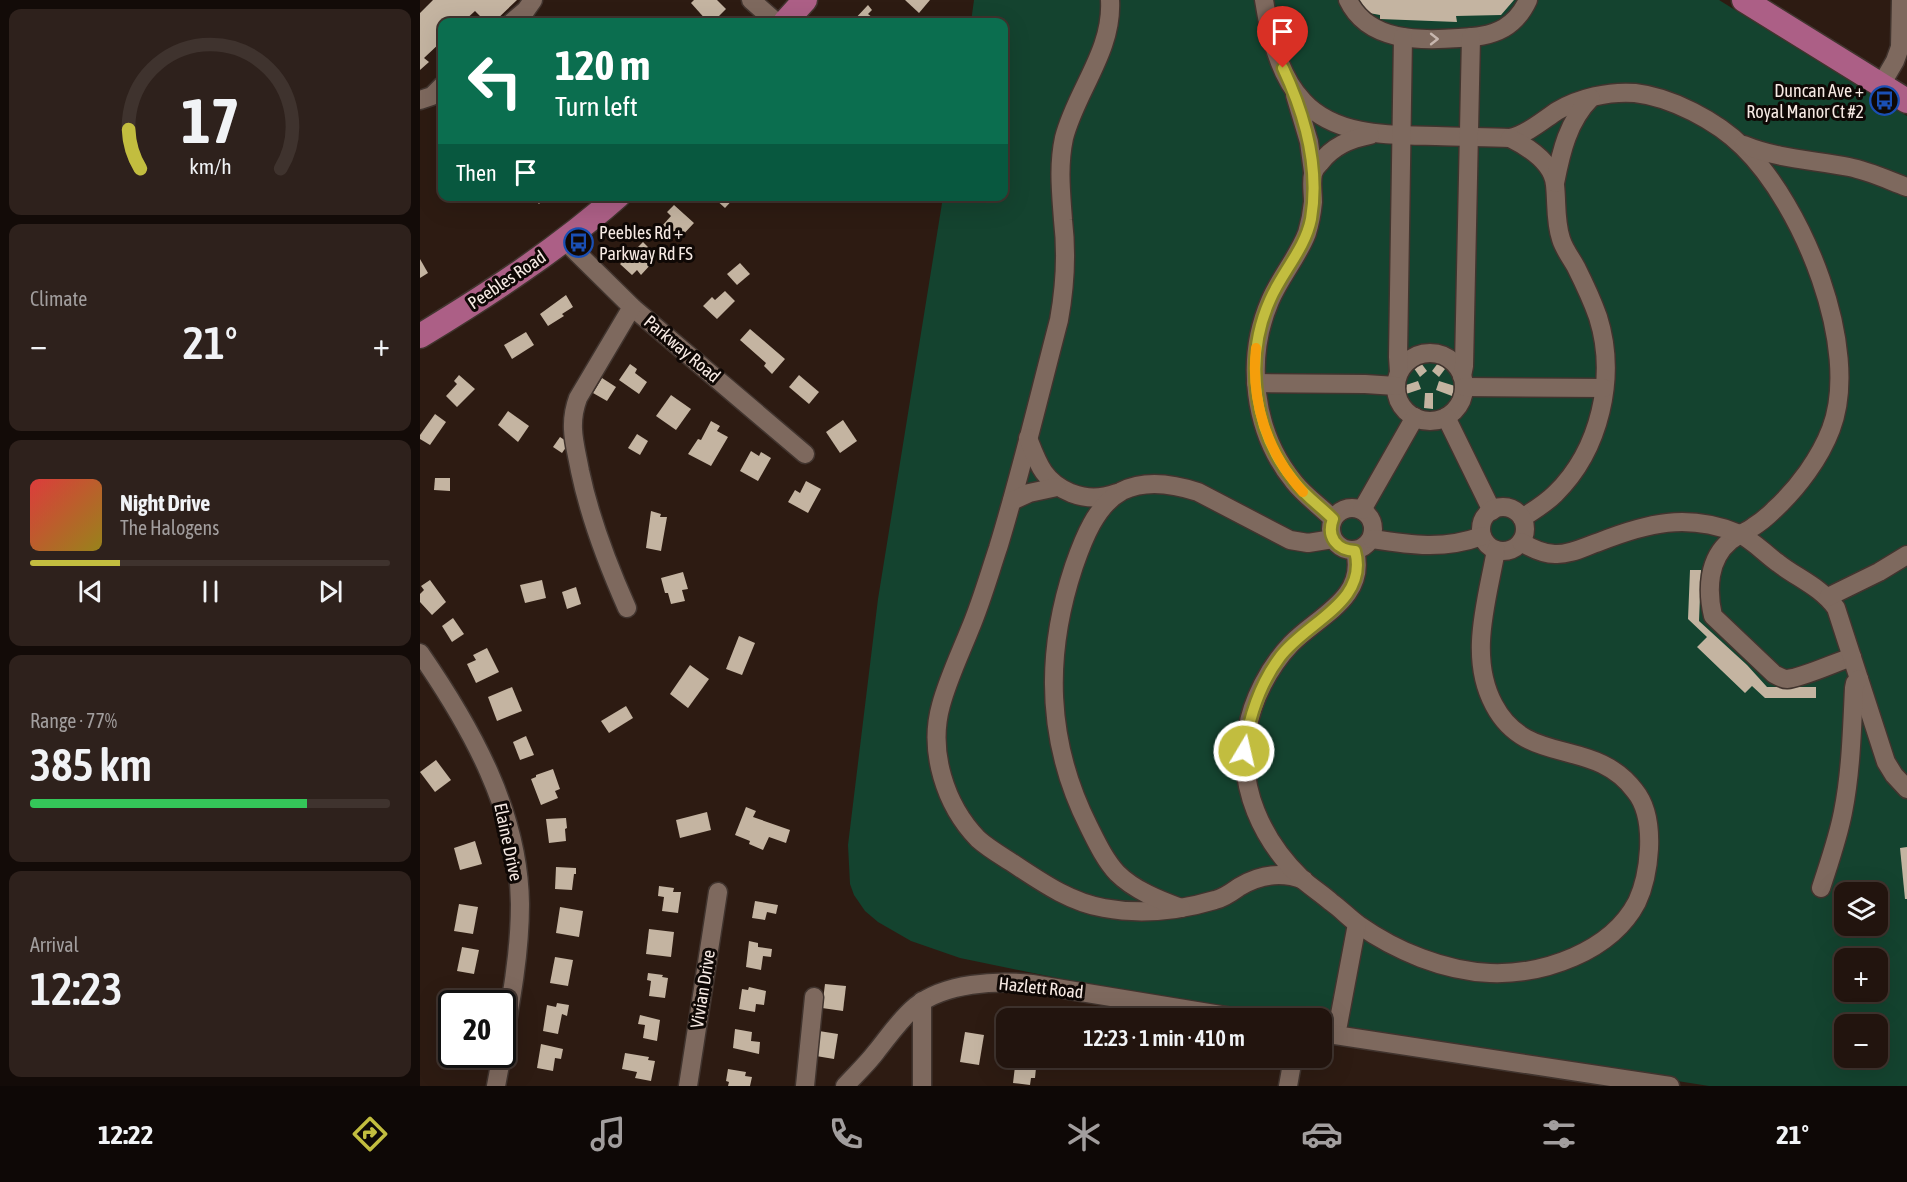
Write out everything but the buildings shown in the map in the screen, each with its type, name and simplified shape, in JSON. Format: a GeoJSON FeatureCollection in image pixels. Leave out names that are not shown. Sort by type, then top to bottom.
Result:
{"type":"FeatureCollection","features":[{"type":"Feature","properties":{"kind":"main road"},"geometry":{"type":"LineString","coordinates":[[789,18],[805,0]]}},
{"type":"Feature","properties":{"kind":"main road"},"geometry":{"type":"LineString","coordinates":[[1744,0],[1907,100]]}},
{"type":"Feature","properties":{"kind":"main road","name":"Peebles Road"},"geometry":{"type":"LineString","coordinates":[[420,336],[520,272],[612,201]]}},
{"type":"Feature","properties":{"kind":"street"},"geometry":{"type":"LineString","coordinates":[[517,18],[533,0]]}},
{"type":"Feature","properties":{"kind":"street"},"geometry":{"type":"LineString","coordinates":[[751,0],[771,18]]}},
{"type":"Feature","properties":{"kind":"street"},"geometry":{"type":"LineString","coordinates":[[1110,0],[1105,40],[1071,117],[1059,175],[1065,252],[1063,297],[1012,501],[986,586],[940,707],[936,733],[937,755],[949,796],[968,827],[987,846],[1069,897],[1085,904],[1123,911],[1182,909],[1220,899],[1252,880],[1268,875],[1290,876],[1304,880]]}},
{"type":"Feature","properties":{"kind":"street"},"geometry":{"type":"LineString","coordinates":[[1264,0],[1274,42],[1294,90],[1309,142],[1313,172],[1313,202],[1310,221],[1299,251],[1278,285],[1264,317],[1255,360],[1257,401],[1263,423],[1282,466],[1306,495],[1333,519]]}},
{"type":"Feature","properties":{"kind":"street"},"geometry":{"type":"LineString","coordinates":[[1348,0],[1369,25],[1379,30],[1403,37],[1441,39],[1493,33],[1506,27],[1516,18],[1527,0]]}},
{"type":"Feature","properties":{"kind":"street"},"geometry":{"type":"LineString","coordinates":[[1881,84],[1895,61],[1900,47],[1901,0]]}},
{"type":"Feature","properties":{"kind":"street"},"geometry":{"type":"LineString","coordinates":[[1403,37],[1397,396],[1414,417],[1432,421],[1446,417],[1458,406],[1462,398],[1471,37]]}},
{"type":"Feature","properties":{"kind":"street"},"geometry":{"type":"LineString","coordinates":[[420,100],[432,96],[438,90]]}},
{"type":"Feature","properties":{"kind":"street"},"geometry":{"type":"LineString","coordinates":[[1294,90],[1304,103],[1320,115],[1339,125],[1354,129],[1401,135],[1510,138],[1560,109],[1592,97],[1628,93],[1670,101],[1697,114],[1738,143],[1774,183],[1802,234],[1821,279],[1833,321],[1840,362],[1840,391],[1828,437],[1801,480],[1771,513],[1722,549],[1711,572],[1710,605],[1713,616],[1774,674],[1782,678],[1788,679],[1852,657]]}},
{"type":"Feature","properties":{"kind":"street"},"geometry":{"type":"LineString","coordinates":[[1522,518],[1556,494],[1571,476],[1584,456],[1602,407],[1606,361],[1604,338],[1592,301],[1561,241],[1555,202],[1555,183],[1560,156],[1574,119],[1592,97]]}},
{"type":"Feature","properties":{"kind":"street"},"geometry":{"type":"LineString","coordinates":[[1313,172],[1334,148],[1346,141],[1378,133]]}},
{"type":"Feature","properties":{"kind":"street"},"geometry":{"type":"LineString","coordinates":[[1510,138],[1539,156],[1555,183]]}},
{"type":"Feature","properties":{"kind":"street"},"geometry":{"type":"LineString","coordinates":[[1738,143],[1790,159],[1851,167],[1907,187]]}},
{"type":"Feature","properties":{"kind":"street"},"geometry":{"type":"LineString","coordinates":[[1774,183],[1784,163],[1790,159]]}},
{"type":"Feature","properties":{"kind":"street","name":"Parkway Road"},"geometry":{"type":"LineString","coordinates":[[564,240],[632,307],[805,454]]}},
{"type":"Feature","properties":{"kind":"street"},"geometry":{"type":"LineString","coordinates":[[627,608],[592,523],[572,429],[574,409],[578,398],[632,307]]}},
{"type":"Feature","properties":{"kind":"street"},"geometry":{"type":"LineString","coordinates":[[1398,379],[1411,359],[1431,353],[1449,358],[1457,366],[1463,381]]}},
{"type":"Feature","properties":{"kind":"street"},"geometry":{"type":"LineString","coordinates":[[1256,383],[1354,384],[1398,379]]}},
{"type":"Feature","properties":{"kind":"street"},"geometry":{"type":"LineString","coordinates":[[1463,381],[1605,388]]}},
{"type":"Feature","properties":{"kind":"street"},"geometry":{"type":"LineString","coordinates":[[1362,510],[1414,417]]}},
{"type":"Feature","properties":{"kind":"street"},"geometry":{"type":"LineString","coordinates":[[1446,417],[1492,511]]}},
{"type":"Feature","properties":{"kind":"street"},"geometry":{"type":"LineString","coordinates":[[1028,438],[1041,469],[1057,487],[1077,495],[1097,499],[1139,486],[1155,484],[1184,487],[1211,498],[1290,540],[1308,543],[1333,539]]}},
{"type":"Feature","properties":{"kind":"street"},"geometry":{"type":"LineString","coordinates":[[1012,501],[1029,493],[1057,487]]}},
{"type":"Feature","properties":{"kind":"street"},"geometry":{"type":"LineString","coordinates":[[1121,492],[1106,505],[1090,526],[1070,580],[1055,648],[1056,728],[1071,786],[1082,814],[1108,862],[1129,883],[1182,909]]}},
{"type":"Feature","properties":{"kind":"street"},"geometry":{"type":"LineString","coordinates":[[1077,495],[1087,510],[1090,526]]}},
{"type":"Feature","properties":{"kind":"street"},"geometry":{"type":"LineString","coordinates":[[1507,508],[1515,511],[1522,518],[1525,528],[1521,542],[1513,549],[1496,550],[1487,544],[1482,536],[1482,524],[1485,517],[1492,511],[1507,508]]}},
{"type":"Feature","properties":{"kind":"street"},"geometry":{"type":"LineString","coordinates":[[1346,509],[1362,510],[1372,521],[1374,530],[1372,539],[1363,548],[1355,551],[1342,549],[1333,539],[1331,531],[1333,519],[1346,509]]}},
{"type":"Feature","properties":{"kind":"street"},"geometry":{"type":"LineString","coordinates":[[1521,542],[1546,553],[1563,554],[1633,529],[1671,521],[1700,523],[1740,534],[1780,565],[1828,597],[1840,616],[1886,762],[1907,789]]}},
{"type":"Feature","properties":{"kind":"street"},"geometry":{"type":"LineString","coordinates":[[1372,539],[1429,545],[1465,542],[1482,536]]}},
{"type":"Feature","properties":{"kind":"street"},"geometry":{"type":"LineString","coordinates":[[1355,551],[1358,562],[1354,583],[1349,592],[1332,610],[1305,630],[1279,658],[1260,690],[1247,729],[1244,751],[1248,792],[1255,811],[1275,846],[1304,880],[1357,924],[1398,947],[1441,964],[1478,972],[1519,972],[1561,962],[1581,953],[1614,930],[1626,917],[1642,890],[1650,839],[1644,806],[1634,789],[1620,774],[1595,759],[1548,748],[1518,734],[1506,723],[1496,708],[1482,675],[1480,644],[1496,550]]}},
{"type":"Feature","properties":{"kind":"street"},"geometry":{"type":"LineString","coordinates":[[1828,597],[1879,572],[1907,555]]}},
{"type":"Feature","properties":{"kind":"street","name":"Elaine Drive"},"geometry":{"type":"LineString","coordinates":[[420,653],[463,720],[501,802],[519,887],[518,946],[511,990]]}},
{"type":"Feature","properties":{"kind":"street"},"geometry":{"type":"LineString","coordinates":[[1821,888],[1844,810],[1854,688],[1859,678]]}},
{"type":"Feature","properties":{"kind":"street","name":"Vivian Drive"},"geometry":{"type":"LineString","coordinates":[[688,1086],[718,892]]}},
{"type":"Feature","properties":{"kind":"street"},"geometry":{"type":"LineString","coordinates":[[1332,1021],[1357,924]]}},
{"type":"Feature","properties":{"kind":"street","name":"Hazlett Road"},"geometry":{"type":"LineString","coordinates":[[845,1086],[902,1020],[922,1001],[960,987],[1011,982],[1176,1008]]}},
{"type":"Feature","properties":{"kind":"street"},"geometry":{"type":"LineString","coordinates":[[805,1086],[814,997]]}},
{"type":"Feature","properties":{"kind":"street"},"geometry":{"type":"LineString","coordinates":[[922,1001],[922,1086]]}},
{"type":"Feature","properties":{"kind":"street"},"geometry":{"type":"LineString","coordinates":[[1332,1029],[1603,1081],[1670,1086]]}},
{"type":"Feature","properties":{"kind":"street"},"geometry":{"type":"LineString","coordinates":[[496,1086],[499,1068]]}},
{"type":"Feature","properties":{"kind":"street"},"geometry":{"type":"LineString","coordinates":[[1288,1086],[1291,1068]]}},
{"type":"Feature","properties":{"kind":"green space"},"geometry":{"type":"Polygon","coordinates":[[[974,0],[1719,0],[1907,116],[1907,1086],[1709,1086],[1332,1027],[1332,1008],[1226,1008],[1067,980],[960,958],[911,941],[878,922],[865,911],[854,895],[850,884],[848,845],[878,599],[942,201],[1008,201],[1008,18],[972,18],[974,0]]]}},
{"type":"Feature","properties":{"kind":"slow traffic"},"geometry":{"type":"LineString","coordinates":[[1256,348],[1257,401],[1263,423],[1282,466],[1303,492]]}},
{"type":"Feature","properties":{"kind":"place","name":"Duncan Ave + Royal Manor Ct #2"},"geometry":{"type":"Point","coordinates":[1885,101]}},
{"type":"Feature","properties":{"kind":"place","name":"Peebles Rd + Parkway Rd FS"},"geometry":{"type":"Point","coordinates":[578,243]}},
{"type":"Feature","properties":{"kind":"route"},"geometry":{"type":"LineString","coordinates":[[1244,751],[1252,711],[1260,690],[1279,658],[1305,630],[1342,601],[1354,583],[1358,562],[1355,551],[1342,549],[1334,541],[1331,535],[1333,519],[1306,495],[1282,466],[1273,449],[1257,401],[1255,360],[1264,317],[1270,300],[1306,236],[1313,202],[1313,163],[1309,142],[1294,90],[1283,68]]}}]}
